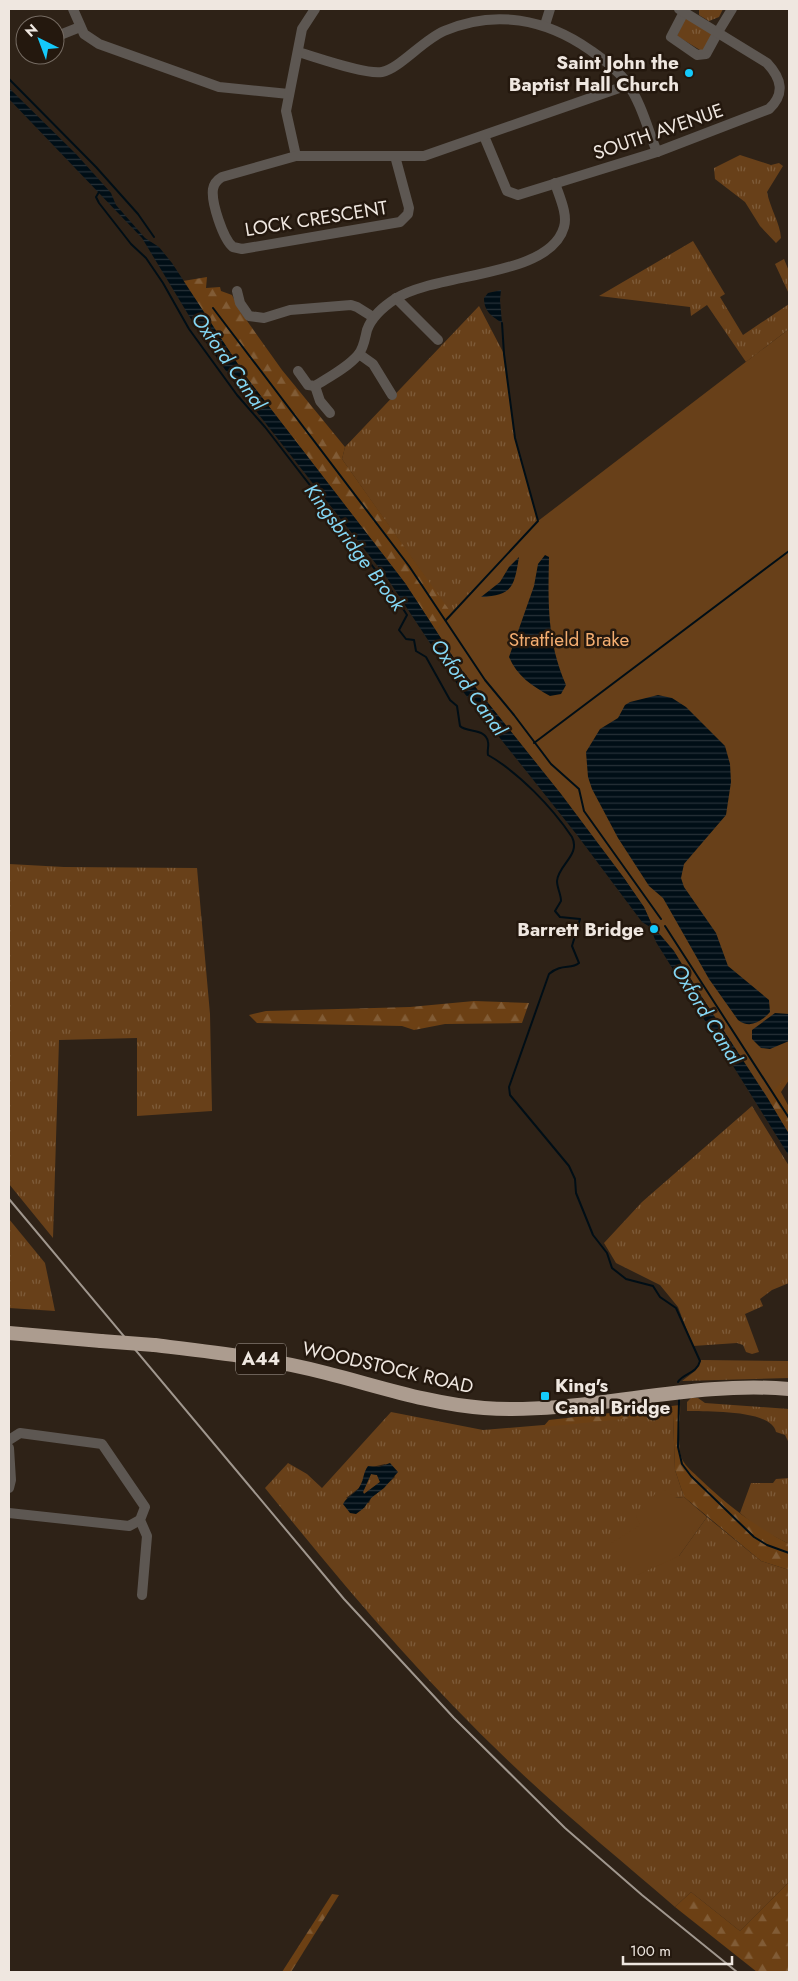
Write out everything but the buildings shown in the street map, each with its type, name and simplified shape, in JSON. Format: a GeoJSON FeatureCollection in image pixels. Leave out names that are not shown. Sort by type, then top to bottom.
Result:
{"type":"FeatureCollection","features":[{"type":"Feature","properties":{"kind":"highway","name":"WOODSTOCK ROAD"},"geometry":{"type":"LineString","coordinates":[[9,1333],[154,1345],[268,1360],[327,1373],[415,1397],[484,1408],[524,1409],[561,1406],[729,1388],[789,1389]]}},
{"type":"Feature","properties":{"kind":"street"},"geometry":{"type":"LineString","coordinates":[[73,9],[80,27],[89,39],[99,44],[214,86],[288,94]]}},
{"type":"Feature","properties":{"kind":"street"},"geometry":{"type":"LineString","coordinates":[[545,25],[550,9]]}},
{"type":"Feature","properties":{"kind":"street"},"geometry":{"type":"LineString","coordinates":[[685,11],[671,37],[697,55],[706,54],[732,9]]}},
{"type":"Feature","properties":{"kind":"street"},"geometry":{"type":"LineString","coordinates":[[312,10],[302,29],[288,94],[287,118],[296,156],[424,156],[622,87],[628,83]]}},
{"type":"Feature","properties":{"kind":"street","name":"SOUTH AVENUE"},"geometry":{"type":"LineString","coordinates":[[484,136],[504,186],[510,194],[518,195],[657,152],[762,113],[777,100],[785,87],[768,63],[685,11]]}},
{"type":"Feature","properties":{"kind":"street"},"geometry":{"type":"LineString","coordinates":[[298,52],[374,73],[391,69],[434,36],[466,23],[502,18],[545,25],[562,32],[600,57],[628,83],[657,152]]}},
{"type":"Feature","properties":{"kind":"street"},"geometry":{"type":"LineString","coordinates":[[65,33],[80,27]]}},
{"type":"Feature","properties":{"kind":"street","name":"LOCK CRESCENT"},"geometry":{"type":"LineString","coordinates":[[296,156],[229,174],[216,181],[213,197],[224,236],[233,247],[242,249],[400,222],[408,214],[409,208],[395,156]]}},
{"type":"Feature","properties":{"kind":"street"},"geometry":{"type":"LineString","coordinates":[[298,371],[308,385],[315,386],[338,372],[359,354],[372,317],[396,298],[414,290],[458,278],[525,263],[546,252],[560,236],[565,226],[565,216],[555,183]]}},
{"type":"Feature","properties":{"kind":"street"},"geometry":{"type":"LineString","coordinates":[[237,291],[240,303],[248,316],[264,318],[290,310],[350,305],[357,307],[372,317]]}},
{"type":"Feature","properties":{"kind":"street"},"geometry":{"type":"LineString","coordinates":[[396,298],[438,340]]}},
{"type":"Feature","properties":{"kind":"street"},"geometry":{"type":"LineString","coordinates":[[359,354],[372,364],[392,395]]}},
{"type":"Feature","properties":{"kind":"street"},"geometry":{"type":"LineString","coordinates":[[315,386],[320,401],[330,413]]}},
{"type":"Feature","properties":{"kind":"street"},"geometry":{"type":"LineString","coordinates":[[9,1440],[20,1433],[102,1444],[145,1507],[140,1520],[129,1526],[9,1513]]}},
{"type":"Feature","properties":{"kind":"street"},"geometry":{"type":"LineString","coordinates":[[9,1448],[11,1480],[9,1488]]}},
{"type":"Feature","properties":{"kind":"street"},"geometry":{"type":"LineString","coordinates":[[140,1520],[147,1536],[142,1595]]}},
{"type":"Feature","properties":{"kind":"green space"},"geometry":{"type":"Polygon","coordinates":[[[699,9],[723,9],[719,17],[709,21],[699,15],[699,9]]]}},
{"type":"Feature","properties":{"kind":"green space"},"geometry":{"type":"Polygon","coordinates":[[[686,17],[713,34],[705,50],[700,50],[677,36],[686,17]]]}},
{"type":"Feature","properties":{"kind":"green space"},"geometry":{"type":"Polygon","coordinates":[[[740,155],[771,165],[779,163],[783,166],[767,192],[780,232],[781,238],[776,243],[760,226],[745,202],[715,179],[714,168],[740,155]]]}},
{"type":"Feature","properties":{"kind":"green space"},"geometry":{"type":"Polygon","coordinates":[[[693,241],[725,294],[720,297],[743,335],[789,304],[789,329],[746,362],[707,305],[691,316],[690,307],[599,296],[693,241]]]}},
{"type":"Feature","properties":{"kind":"green space"},"geometry":{"type":"Polygon","coordinates":[[[784,259],[789,271],[789,294],[775,264],[784,259]]]}},
{"type":"Feature","properties":{"kind":"green space"},"geometry":{"type":"Polygon","coordinates":[[[207,277],[206,288],[220,287],[221,291],[232,295],[240,311],[282,370],[345,447],[342,459],[452,614],[789,1041],[789,1080],[781,1092],[789,1107],[789,1134],[656,931],[644,907],[624,878],[561,794],[461,669],[405,583],[247,378],[183,281],[207,277]]]}},
{"type":"Feature","properties":{"kind":"green space"},"geometry":{"type":"Polygon","coordinates":[[[479,306],[504,354],[515,438],[538,520],[541,520],[539,739],[342,459],[345,447],[479,306]]]}},
{"type":"Feature","properties":{"kind":"green space","name":"Stratfield Brake"},"geometry":{"type":"Polygon","coordinates":[[[789,329],[789,1075],[767,1097],[674,951],[652,925],[644,907],[624,878],[561,794],[461,669],[436,630],[538,521],[789,329]]]}},
{"type":"Feature","properties":{"kind":"green space"},"geometry":{"type":"Polygon","coordinates":[[[9,864],[64,867],[197,868],[210,1014],[212,1111],[137,1116],[137,1038],[59,1040],[53,1238],[9,1184],[9,864]]]}},
{"type":"Feature","properties":{"kind":"green space"},"geometry":{"type":"Polygon","coordinates":[[[474,1001],[529,1003],[522,1023],[445,1024],[414,1030],[402,1026],[257,1023],[249,1015],[266,1011],[410,1007],[474,1001]]]}},
{"type":"Feature","properties":{"kind":"green space"},"geometry":{"type":"Polygon","coordinates":[[[752,1106],[789,1166],[789,1283],[772,1290],[760,1299],[763,1306],[745,1314],[759,1352],[752,1354],[746,1352],[743,1345],[737,1343],[693,1346],[678,1307],[660,1285],[616,1263],[604,1243],[642,1202],[752,1106]]]}},
{"type":"Feature","properties":{"kind":"green space"},"geometry":{"type":"Polygon","coordinates":[[[9,1219],[45,1263],[55,1311],[9,1308],[9,1219]]]}},
{"type":"Feature","properties":{"kind":"green space"},"geometry":{"type":"Polygon","coordinates":[[[701,1360],[789,1361],[789,1378],[682,1381],[695,1371],[701,1360]]]}},
{"type":"Feature","properties":{"kind":"green space"},"geometry":{"type":"Polygon","coordinates":[[[691,1398],[698,1398],[705,1403],[789,1409],[789,1443],[785,1435],[776,1432],[772,1425],[763,1419],[737,1413],[687,1411],[687,1402],[691,1398]]]}},
{"type":"Feature","properties":{"kind":"green space"},"geometry":{"type":"Polygon","coordinates":[[[680,1405],[679,1446],[683,1462],[731,1507],[753,1523],[789,1544],[789,1570],[761,1561],[684,1497],[675,1470],[673,1414],[543,1427],[549,1420],[680,1405]]]}},
{"type":"Feature","properties":{"kind":"green space"},"geometry":{"type":"Polygon","coordinates":[[[391,1412],[483,1430],[673,1414],[675,1470],[684,1497],[675,1498],[679,1556],[707,1517],[761,1561],[789,1570],[789,1882],[740,1931],[691,1892],[675,1907],[576,1823],[484,1737],[387,1634],[265,1488],[288,1463],[307,1474],[322,1488],[391,1412]],[[385,1464],[372,1467],[359,1488],[346,1498],[369,1503],[371,1498],[395,1477],[385,1464]]]}},
{"type":"Feature","properties":{"kind":"green space"},"geometry":{"type":"Polygon","coordinates":[[[371,1474],[377,1475],[380,1482],[364,1494],[363,1492],[371,1474]]]}},
{"type":"Feature","properties":{"kind":"green space"},"geometry":{"type":"Polygon","coordinates":[[[789,1478],[789,1544],[760,1529],[740,1513],[751,1483],[773,1483],[776,1479],[789,1478]]]}},
{"type":"Feature","properties":{"kind":"green space"},"geometry":{"type":"Polygon","coordinates":[[[661,1487],[675,1498],[684,1497],[707,1517],[679,1556],[637,1575],[610,1544],[640,1525],[636,1516],[661,1487]]]}},
{"type":"Feature","properties":{"kind":"green space"},"geometry":{"type":"Polygon","coordinates":[[[789,1882],[789,1972],[757,1972],[675,1907],[691,1892],[740,1931],[789,1882]]]}},
{"type":"Feature","properties":{"kind":"green space"},"geometry":{"type":"Polygon","coordinates":[[[332,1894],[339,1895],[291,1972],[282,1972],[332,1894]]]}},
{"type":"Feature","properties":{"kind":"water","name":"Oxford Canal"},"geometry":{"type":"Polygon","coordinates":[[[9,88],[76,154],[111,193],[116,205],[145,238],[159,247],[172,263],[247,378],[405,583],[461,669],[561,794],[624,878],[644,907],[652,925],[674,951],[789,1134],[789,1156],[656,942],[650,927],[642,922],[577,835],[457,684],[387,578],[238,388],[200,334],[142,238],[9,99],[9,88]]]}},
{"type":"Feature","properties":{"kind":"water"},"geometry":{"type":"Polygon","coordinates":[[[501,290],[502,323],[492,316],[484,303],[484,298],[488,293],[501,290]]]}},
{"type":"Feature","properties":{"kind":"water"},"geometry":{"type":"Polygon","coordinates":[[[545,555],[549,557],[549,606],[552,637],[555,653],[566,685],[561,694],[550,696],[526,680],[516,670],[509,657],[534,586],[538,564],[545,555]]]}},
{"type":"Feature","properties":{"kind":"water"},"geometry":{"type":"Polygon","coordinates":[[[519,557],[510,588],[500,594],[481,597],[500,582],[509,567],[519,557]]]}},
{"type":"Feature","properties":{"kind":"water"},"geometry":{"type":"Polygon","coordinates":[[[658,695],[672,698],[686,707],[725,746],[730,764],[731,782],[726,815],[684,864],[681,878],[684,887],[716,933],[728,966],[769,1000],[770,1012],[763,1019],[755,1023],[747,1024],[738,1020],[709,979],[663,898],[649,886],[618,838],[592,789],[588,777],[586,752],[600,729],[618,718],[625,705],[630,702],[658,695]]]}},
{"type":"Feature","properties":{"kind":"water"},"geometry":{"type":"Polygon","coordinates":[[[775,1013],[789,1014],[789,1041],[770,1049],[761,1048],[752,1039],[752,1030],[775,1013]]]}},
{"type":"Feature","properties":{"kind":"water"},"geometry":{"type":"Polygon","coordinates":[[[390,1463],[398,1472],[384,1488],[371,1498],[364,1508],[356,1514],[350,1513],[343,1504],[359,1488],[368,1466],[379,1467],[390,1463]],[[371,1474],[363,1492],[364,1494],[380,1482],[377,1475],[371,1474]]]}},
{"type":"Feature","properties":{"kind":"waterway"},"geometry":{"type":"LineString","coordinates":[[9,79],[96,167],[138,214],[154,237]]}},
{"type":"Feature","properties":{"kind":"waterway","name":"Kingsbridge Brook"},"geometry":{"type":"LineString","coordinates":[[99,192],[96,197],[99,203],[131,244],[146,258],[163,283],[189,329],[237,395],[265,427],[391,590],[407,615],[399,630],[406,639],[414,640],[416,651],[426,657],[450,700],[457,706],[460,726],[484,735],[488,742],[488,755],[511,771],[534,791],[555,814],[572,837],[574,849],[558,875],[557,884],[561,901],[555,911],[560,917],[580,919],[572,946],[579,963],[558,969],[549,974],[509,1087],[510,1095],[569,1166],[575,1179],[576,1193],[593,1235],[607,1253],[612,1268],[626,1279],[653,1286],[660,1297],[676,1308],[700,1361],[696,1369],[678,1382]]}},
{"type":"Feature","properties":{"kind":"waterway","name":"Oxford Canal"},"geometry":{"type":"LineString","coordinates":[[213,308],[409,566],[485,680],[551,764],[579,789],[584,811],[661,919]]}},
{"type":"Feature","properties":{"kind":"waterway"},"geometry":{"type":"LineString","coordinates":[[446,620],[538,521],[515,438],[502,323]]}},
{"type":"Feature","properties":{"kind":"waterway"},"geometry":{"type":"LineString","coordinates":[[534,743],[789,551]]}},
{"type":"Feature","properties":{"kind":"waterway","name":"Oxford Canal"},"geometry":{"type":"LineString","coordinates":[[665,926],[789,1118]]}},
{"type":"Feature","properties":{"kind":"waterway","name":"Kingsbridge Brook"},"geometry":{"type":"LineString","coordinates":[[679,1400],[678,1447],[682,1464],[691,1476],[754,1537],[767,1545],[789,1553]]}},
{"type":"Feature","properties":{"kind":"railway"},"geometry":{"type":"LineString","coordinates":[[9,1199],[344,1599],[454,1718],[565,1828],[642,1895],[737,1972]]}},
{"type":"Feature","properties":{"kind":"place","name":"Saint John the Baptist Hall Church"},"geometry":{"type":"Point","coordinates":[689,73]}},
{"type":"Feature","properties":{"kind":"place","name":"Barrett Bridge"},"geometry":{"type":"Point","coordinates":[654,929]}},
{"type":"Feature","properties":{"kind":"place","name":"King's Canal Bridge"},"geometry":{"type":"Point","coordinates":[545,1396]}}]}
